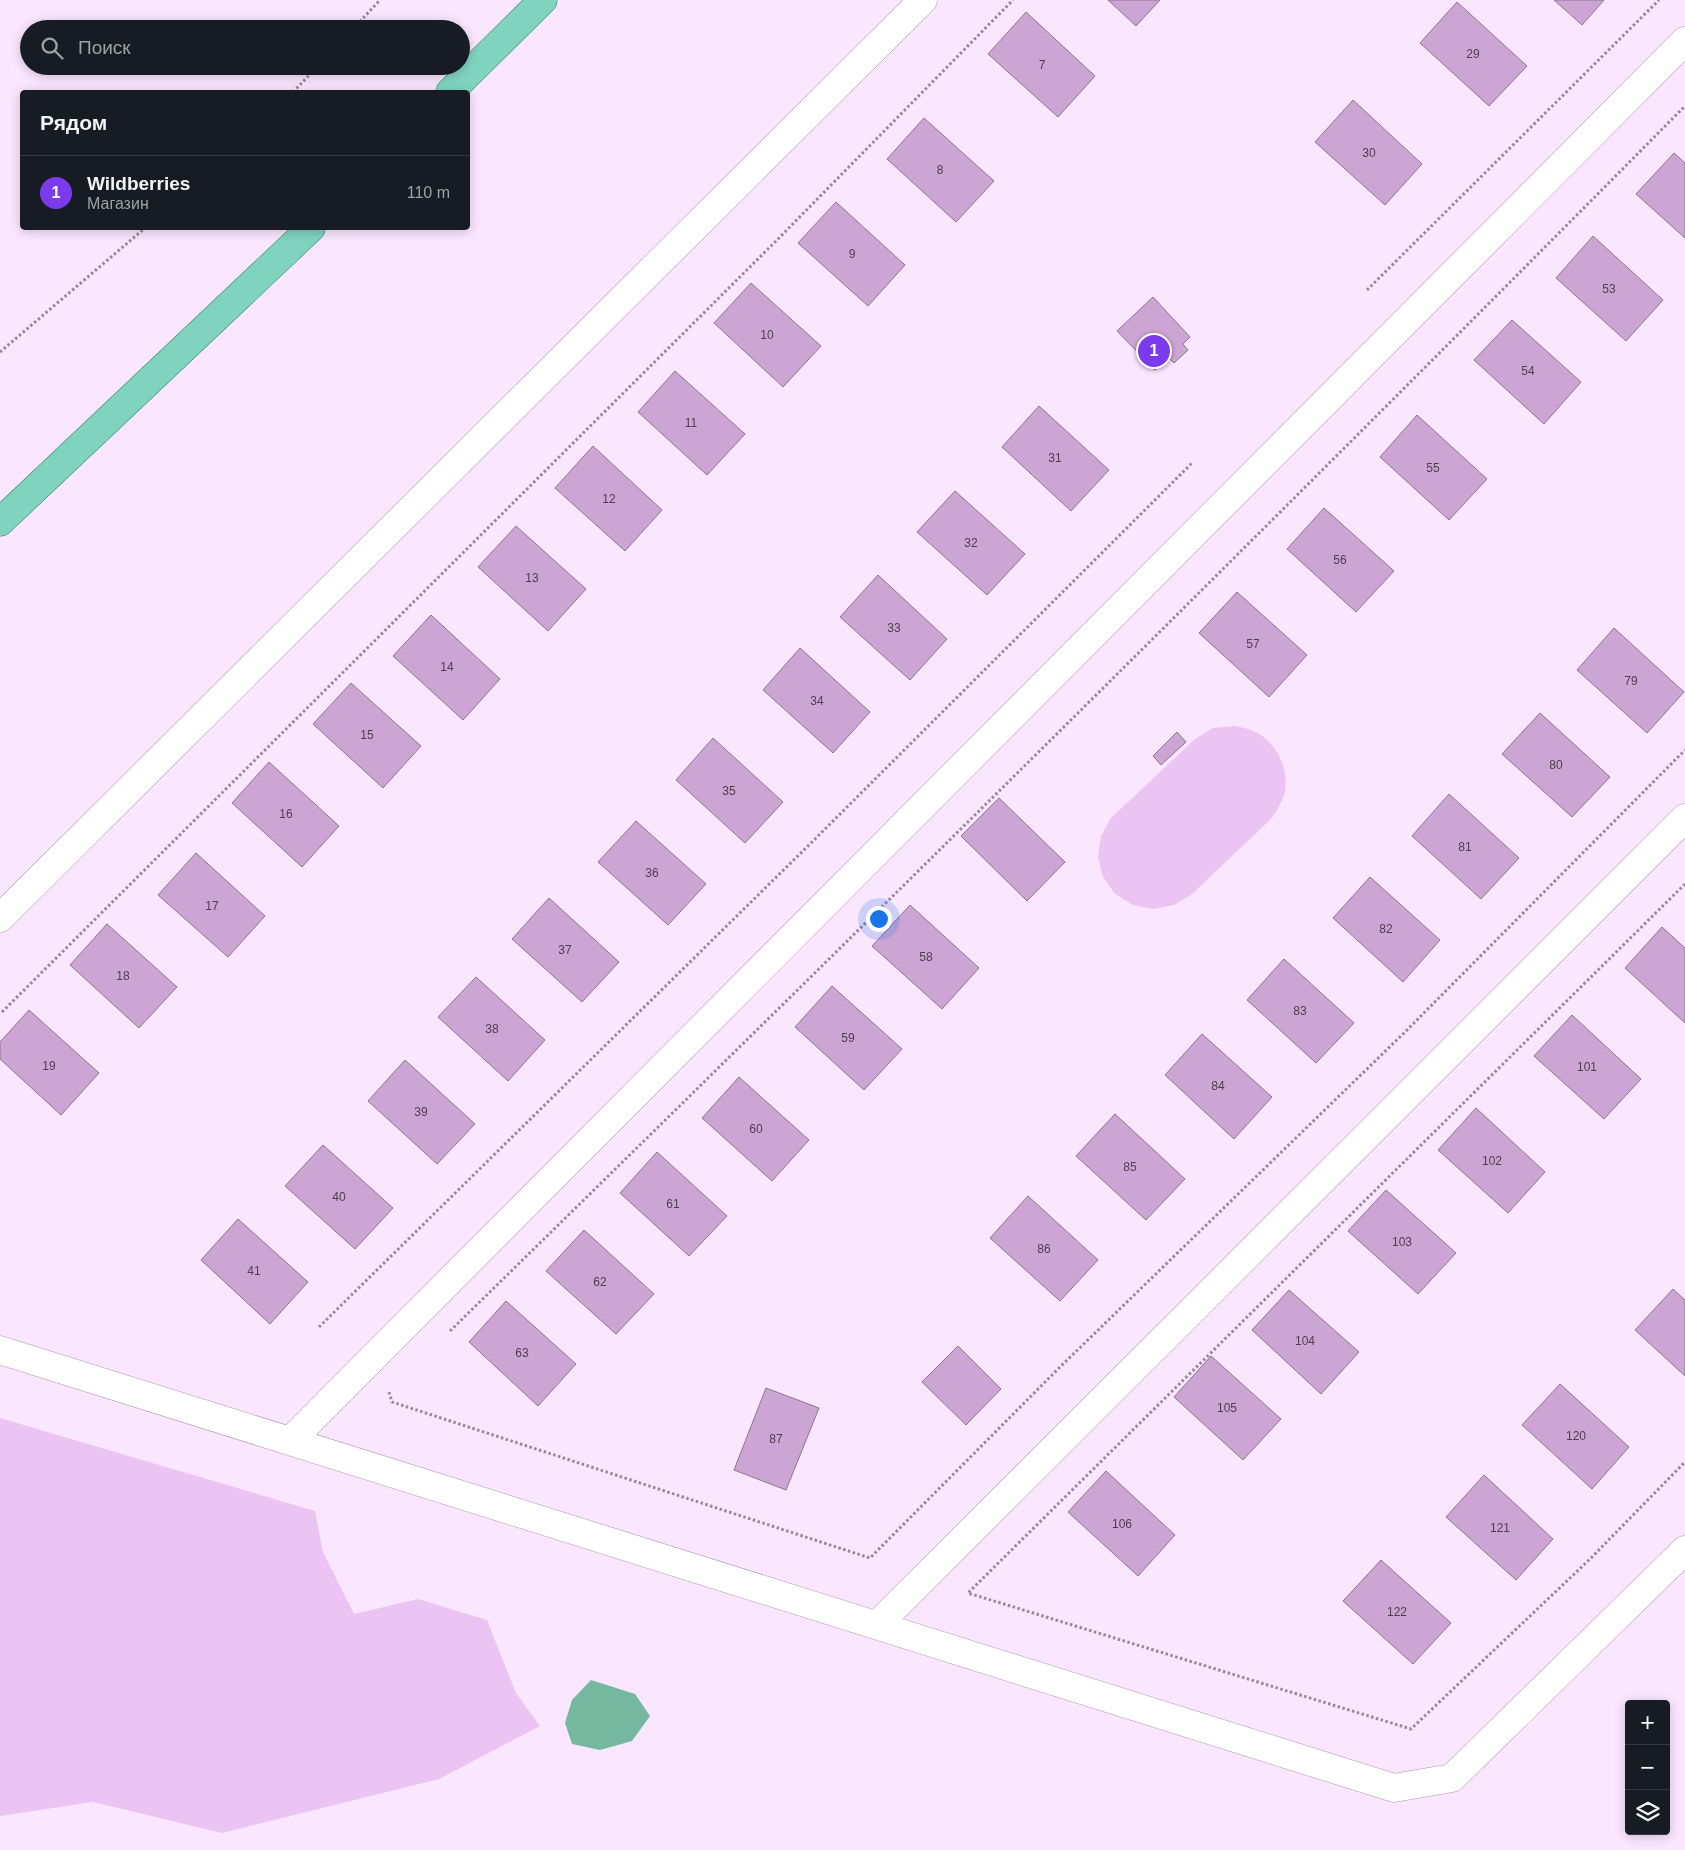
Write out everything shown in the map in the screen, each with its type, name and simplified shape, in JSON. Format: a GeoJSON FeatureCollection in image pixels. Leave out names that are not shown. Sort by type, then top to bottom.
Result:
{"type":"FeatureCollection","features":[{"type":"Feature","properties":{"kind":"main road"},"geometry":{"type":"LineString","coordinates":[[470,72],[543,0]]}},
{"type":"Feature","properties":{"kind":"main road"},"geometry":{"type":"LineString","coordinates":[[452,90],[467,75]]}},
{"type":"Feature","properties":{"kind":"main road"},"geometry":{"type":"LineString","coordinates":[[0,522],[310,230]]}},
{"type":"Feature","properties":{"kind":"street"},"geometry":{"type":"LineString","coordinates":[[0,918],[922,0]]}},
{"type":"Feature","properties":{"kind":"street"},"geometry":{"type":"LineString","coordinates":[[291,1440],[1685,41]]}},
{"type":"Feature","properties":{"kind":"street"},"geometry":{"type":"LineString","coordinates":[[878,1624],[1685,818]]}},
{"type":"Feature","properties":{"kind":"street"},"geometry":{"type":"LineString","coordinates":[[0,1350],[878,1624],[1394,1788],[1452,1778],[1685,1550]]}},
{"type":"Feature","properties":{"kind":"path"},"geometry":{"type":"LineString","coordinates":[[361,20],[380,0]]}},
{"type":"Feature","properties":{"kind":"path"},"geometry":{"type":"LineString","coordinates":[[2,1012],[780,237],[1012,0]]}},
{"type":"Feature","properties":{"kind":"path"},"geometry":{"type":"LineString","coordinates":[[1367,290],[1659,0]]}},
{"type":"Feature","properties":{"kind":"path"},"geometry":{"type":"LineString","coordinates":[[295,90],[309,75]]}},
{"type":"Feature","properties":{"kind":"path"},"geometry":{"type":"LineString","coordinates":[[444,1337],[789,1000],[1373,421],[1685,106]]}},
{"type":"Feature","properties":{"kind":"path"},"geometry":{"type":"LineString","coordinates":[[0,352],[143,230]]}},
{"type":"Feature","properties":{"kind":"path"},"geometry":{"type":"LineString","coordinates":[[319,1327],[812,842],[1192,463]]}},
{"type":"Feature","properties":{"kind":"path"},"geometry":{"type":"LineString","coordinates":[[395,1385],[388,1392],[392,1402],[870,1558],[1059,1368],[1404,1033],[1685,750]]}},
{"type":"Feature","properties":{"kind":"path"},"geometry":{"type":"LineString","coordinates":[[1685,884],[968,1593],[1411,1729],[1590,1559],[1685,1462]]}},
{"type":"Feature","properties":{"kind":"shaded area"},"geometry":{"type":"Polygon","coordinates":[[[1234,726],[1248,729],[1261,735],[1269,741],[1280,757],[1286,786],[1277,811],[1271,819],[1192,894],[1174,905],[1153,909],[1133,905],[1115,894],[1103,877],[1098,857],[1101,836],[1111,818],[1195,739],[1213,728],[1234,726]]]}},
{"type":"Feature","properties":{"kind":"shaded area"},"geometry":{"type":"Polygon","coordinates":[[[0,1418],[315,1511],[323,1552],[354,1614],[418,1599],[487,1620],[516,1693],[540,1726],[439,1779],[222,1833],[93,1802],[0,1816],[0,1418]]]}},
{"type":"Feature","properties":{"kind":"shaded area"},"geometry":{"type":"Polygon","coordinates":[[[591,1680],[635,1694],[650,1716],[632,1741],[600,1750],[572,1744],[565,1723],[572,1700],[591,1680]]]}},
{"type":"Feature","properties":{"kind":"building"},"geometry":{"type":"Polygon","coordinates":[[[1108,0],[1160,0],[1136,26],[1108,0]]]}},
{"type":"Feature","properties":{"kind":"building"},"geometry":{"type":"Polygon","coordinates":[[[1554,0],[1604,0],[1582,25],[1554,0]]]}},
{"type":"Feature","properties":{"kind":"building"},"geometry":{"type":"Polygon","coordinates":[[[1457,2],[1527,66],[1489,106],[1420,43],[1457,2]]]}},
{"type":"Feature","properties":{"kind":"building"},"geometry":{"type":"Polygon","coordinates":[[[1026,12],[1095,76],[1058,117],[988,54],[1026,12]]]}},
{"type":"Feature","properties":{"kind":"building"},"geometry":{"type":"Polygon","coordinates":[[[1353,100],[1422,164],[1385,205],[1315,142],[1353,100]]]}},
{"type":"Feature","properties":{"kind":"building"},"geometry":{"type":"Polygon","coordinates":[[[924,118],[994,181],[956,222],[887,159],[924,118]]]}},
{"type":"Feature","properties":{"kind":"building"},"geometry":{"type":"Polygon","coordinates":[[[1674,153],[1685,163],[1685,238],[1636,194],[1674,153]]]}},
{"type":"Feature","properties":{"kind":"building"},"geometry":{"type":"Polygon","coordinates":[[[836,202],[905,265],[868,306],[798,243],[836,202]]]}},
{"type":"Feature","properties":{"kind":"building"},"geometry":{"type":"Polygon","coordinates":[[[1593,236],[1663,300],[1626,341],[1556,278],[1593,236]]]}},
{"type":"Feature","properties":{"kind":"building"},"geometry":{"type":"Polygon","coordinates":[[[751,283],[821,346],[783,387],[714,323],[751,283]]]}},
{"type":"Feature","properties":{"kind":"building"},"geometry":{"type":"Polygon","coordinates":[[[1153,297],[1190,337],[1183,344],[1188,350],[1174,363],[1168,357],[1155,370],[1117,331],[1153,297]]]}},
{"type":"Feature","properties":{"kind":"building"},"geometry":{"type":"Polygon","coordinates":[[[1512,320],[1581,382],[1544,424],[1474,360],[1512,320]]]}},
{"type":"Feature","properties":{"kind":"building"},"geometry":{"type":"Polygon","coordinates":[[[675,371],[745,434],[707,475],[638,412],[675,371]]]}},
{"type":"Feature","properties":{"kind":"building"},"geometry":{"type":"Polygon","coordinates":[[[1039,406],[1109,470],[1071,511],[1002,447],[1039,406]]]}},
{"type":"Feature","properties":{"kind":"building"},"geometry":{"type":"Polygon","coordinates":[[[1417,415],[1487,479],[1449,520],[1380,457],[1417,415]]]}},
{"type":"Feature","properties":{"kind":"building"},"geometry":{"type":"Polygon","coordinates":[[[593,446],[662,510],[625,551],[555,488],[593,446]]]}},
{"type":"Feature","properties":{"kind":"building"},"geometry":{"type":"Polygon","coordinates":[[[955,491],[1025,554],[987,595],[917,532],[955,491]]]}},
{"type":"Feature","properties":{"kind":"building"},"geometry":{"type":"Polygon","coordinates":[[[1324,508],[1394,571],[1356,612],[1287,549],[1324,508]]]}},
{"type":"Feature","properties":{"kind":"building"},"geometry":{"type":"Polygon","coordinates":[[[516,526],[586,589],[548,631],[478,567],[516,526]]]}},
{"type":"Feature","properties":{"kind":"building"},"geometry":{"type":"Polygon","coordinates":[[[878,575],[947,639],[910,680],[840,617],[878,575]]]}},
{"type":"Feature","properties":{"kind":"building"},"geometry":{"type":"Polygon","coordinates":[[[1237,592],[1307,655],[1269,697],[1199,633],[1237,592]]]}},
{"type":"Feature","properties":{"kind":"building"},"geometry":{"type":"Polygon","coordinates":[[[431,615],[500,679],[463,720],[393,656],[431,615]]]}},
{"type":"Feature","properties":{"kind":"building"},"geometry":{"type":"Polygon","coordinates":[[[1614,628],[1684,692],[1647,733],[1577,670],[1614,628]]]}},
{"type":"Feature","properties":{"kind":"building"},"geometry":{"type":"Polygon","coordinates":[[[800,648],[870,712],[833,753],[763,690],[800,648]]]}},
{"type":"Feature","properties":{"kind":"building"},"geometry":{"type":"Polygon","coordinates":[[[351,683],[421,746],[383,788],[313,724],[351,683]]]}},
{"type":"Feature","properties":{"kind":"building"},"geometry":{"type":"Polygon","coordinates":[[[1540,713],[1610,777],[1572,817],[1502,754],[1540,713]]]}},
{"type":"Feature","properties":{"kind":"building"},"geometry":{"type":"Polygon","coordinates":[[[1177,732],[1186,742],[1161,765],[1153,756],[1177,732]]]}},
{"type":"Feature","properties":{"kind":"building"},"geometry":{"type":"Polygon","coordinates":[[[713,738],[783,802],[745,843],[676,780],[713,738]]]}},
{"type":"Feature","properties":{"kind":"building"},"geometry":{"type":"Polygon","coordinates":[[[269,762],[339,826],[302,867],[232,803],[269,762]]]}},
{"type":"Feature","properties":{"kind":"building"},"geometry":{"type":"Polygon","coordinates":[[[1449,794],[1519,858],[1481,899],[1412,836],[1449,794]]]}},
{"type":"Feature","properties":{"kind":"building"},"geometry":{"type":"Polygon","coordinates":[[[999,798],[1065,862],[1027,901],[961,836],[999,798]]]}},
{"type":"Feature","properties":{"kind":"building"},"geometry":{"type":"Polygon","coordinates":[[[636,821],[706,884],[668,925],[598,862],[636,821]]]}},
{"type":"Feature","properties":{"kind":"building"},"geometry":{"type":"Polygon","coordinates":[[[196,853],[265,916],[228,957],[158,895],[196,853]]]}},
{"type":"Feature","properties":{"kind":"building"},"geometry":{"type":"Polygon","coordinates":[[[1370,877],[1440,940],[1403,982],[1333,918],[1370,877]]]}},
{"type":"Feature","properties":{"kind":"building"},"geometry":{"type":"Polygon","coordinates":[[[549,898],[619,962],[582,1002],[512,939],[549,898]]]}},
{"type":"Feature","properties":{"kind":"building"},"geometry":{"type":"Polygon","coordinates":[[[910,905],[979,968],[942,1009],[872,946],[910,905]]]}},
{"type":"Feature","properties":{"kind":"building"},"geometry":{"type":"Polygon","coordinates":[[[107,924],[177,987],[139,1028],[70,965],[107,924]]]}},
{"type":"Feature","properties":{"kind":"building"},"geometry":{"type":"Polygon","coordinates":[[[1662,927],[1685,948],[1685,1023],[1625,968],[1662,927]]]}},
{"type":"Feature","properties":{"kind":"building"},"geometry":{"type":"Polygon","coordinates":[[[1284,959],[1354,1023],[1316,1063],[1247,1000],[1284,959]]]}},
{"type":"Feature","properties":{"kind":"building"},"geometry":{"type":"Polygon","coordinates":[[[476,977],[545,1040],[508,1081],[438,1017],[476,977]]]}},
{"type":"Feature","properties":{"kind":"building"},"geometry":{"type":"Polygon","coordinates":[[[832,986],[902,1049],[864,1090],[795,1027],[832,986]]]}},
{"type":"Feature","properties":{"kind":"building"},"geometry":{"type":"Polygon","coordinates":[[[29,1010],[99,1073],[61,1115],[0,1059],[0,1042],[29,1010]]]}},
{"type":"Feature","properties":{"kind":"building"},"geometry":{"type":"Polygon","coordinates":[[[1572,1015],[1641,1079],[1604,1119],[1534,1056],[1572,1015]]]}},
{"type":"Feature","properties":{"kind":"building"},"geometry":{"type":"Polygon","coordinates":[[[1202,1034],[1272,1097],[1234,1139],[1165,1075],[1202,1034]]]}},
{"type":"Feature","properties":{"kind":"building"},"geometry":{"type":"Polygon","coordinates":[[[405,1060],[475,1124],[437,1164],[368,1101],[405,1060]]]}},
{"type":"Feature","properties":{"kind":"building"},"geometry":{"type":"Polygon","coordinates":[[[739,1077],[809,1140],[772,1181],[702,1118],[739,1077]]]}},
{"type":"Feature","properties":{"kind":"building"},"geometry":{"type":"Polygon","coordinates":[[[1476,1108],[1545,1172],[1508,1213],[1438,1150],[1476,1108]]]}},
{"type":"Feature","properties":{"kind":"building"},"geometry":{"type":"Polygon","coordinates":[[[1115,1114],[1185,1179],[1146,1220],[1076,1156],[1115,1114]]]}},
{"type":"Feature","properties":{"kind":"building"},"geometry":{"type":"Polygon","coordinates":[[[323,1145],[393,1208],[355,1249],[285,1186],[323,1145]]]}},
{"type":"Feature","properties":{"kind":"building"},"geometry":{"type":"Polygon","coordinates":[[[657,1152],[727,1216],[689,1256],[620,1193],[657,1152]]]}},
{"type":"Feature","properties":{"kind":"building"},"geometry":{"type":"Polygon","coordinates":[[[1386,1190],[1456,1253],[1418,1294],[1348,1231],[1386,1190]]]}},
{"type":"Feature","properties":{"kind":"building"},"geometry":{"type":"Polygon","coordinates":[[[1028,1196],[1098,1260],[1060,1301],[990,1238],[1028,1196]]]}},
{"type":"Feature","properties":{"kind":"building"},"geometry":{"type":"Polygon","coordinates":[[[238,1219],[308,1282],[270,1324],[201,1260],[238,1219]]]}},
{"type":"Feature","properties":{"kind":"building"},"geometry":{"type":"Polygon","coordinates":[[[584,1230],[654,1294],[616,1334],[546,1271],[584,1230]]]}},
{"type":"Feature","properties":{"kind":"building"},"geometry":{"type":"Polygon","coordinates":[[[1673,1289],[1685,1300],[1685,1376],[1635,1330],[1673,1289]]]}},
{"type":"Feature","properties":{"kind":"building"},"geometry":{"type":"Polygon","coordinates":[[[1289,1290],[1359,1352],[1321,1394],[1252,1330],[1289,1290]]]}},
{"type":"Feature","properties":{"kind":"building"},"geometry":{"type":"Polygon","coordinates":[[[506,1301],[576,1364],[538,1406],[469,1342],[506,1301]]]}},
{"type":"Feature","properties":{"kind":"building"},"geometry":{"type":"Polygon","coordinates":[[[958,1346],[1001,1389],[966,1425],[922,1382],[958,1346]]]}},
{"type":"Feature","properties":{"kind":"building"},"geometry":{"type":"Polygon","coordinates":[[[1211,1356],[1281,1419],[1243,1460],[1174,1397],[1211,1356]]]}},
{"type":"Feature","properties":{"kind":"building"},"geometry":{"type":"Polygon","coordinates":[[[1560,1384],[1629,1447],[1592,1489],[1522,1425],[1560,1384]]]}},
{"type":"Feature","properties":{"kind":"building"},"geometry":{"type":"Polygon","coordinates":[[[766,1388],[819,1408],[786,1490],[734,1470],[766,1388]]]}},
{"type":"Feature","properties":{"kind":"building"},"geometry":{"type":"Polygon","coordinates":[[[1106,1471],[1175,1535],[1138,1576],[1068,1512],[1106,1471]]]}},
{"type":"Feature","properties":{"kind":"building"},"geometry":{"type":"Polygon","coordinates":[[[1484,1475],[1553,1539],[1516,1580],[1446,1517],[1484,1475]]]}},
{"type":"Feature","properties":{"kind":"building"},"geometry":{"type":"Polygon","coordinates":[[[1381,1560],[1451,1623],[1413,1664],[1343,1601],[1381,1560]]]}},
{"type":"Feature","properties":{"kind":"place","name":"Wildberries"},"geometry":{"type":"Point","coordinates":[1154,351]}}]}
